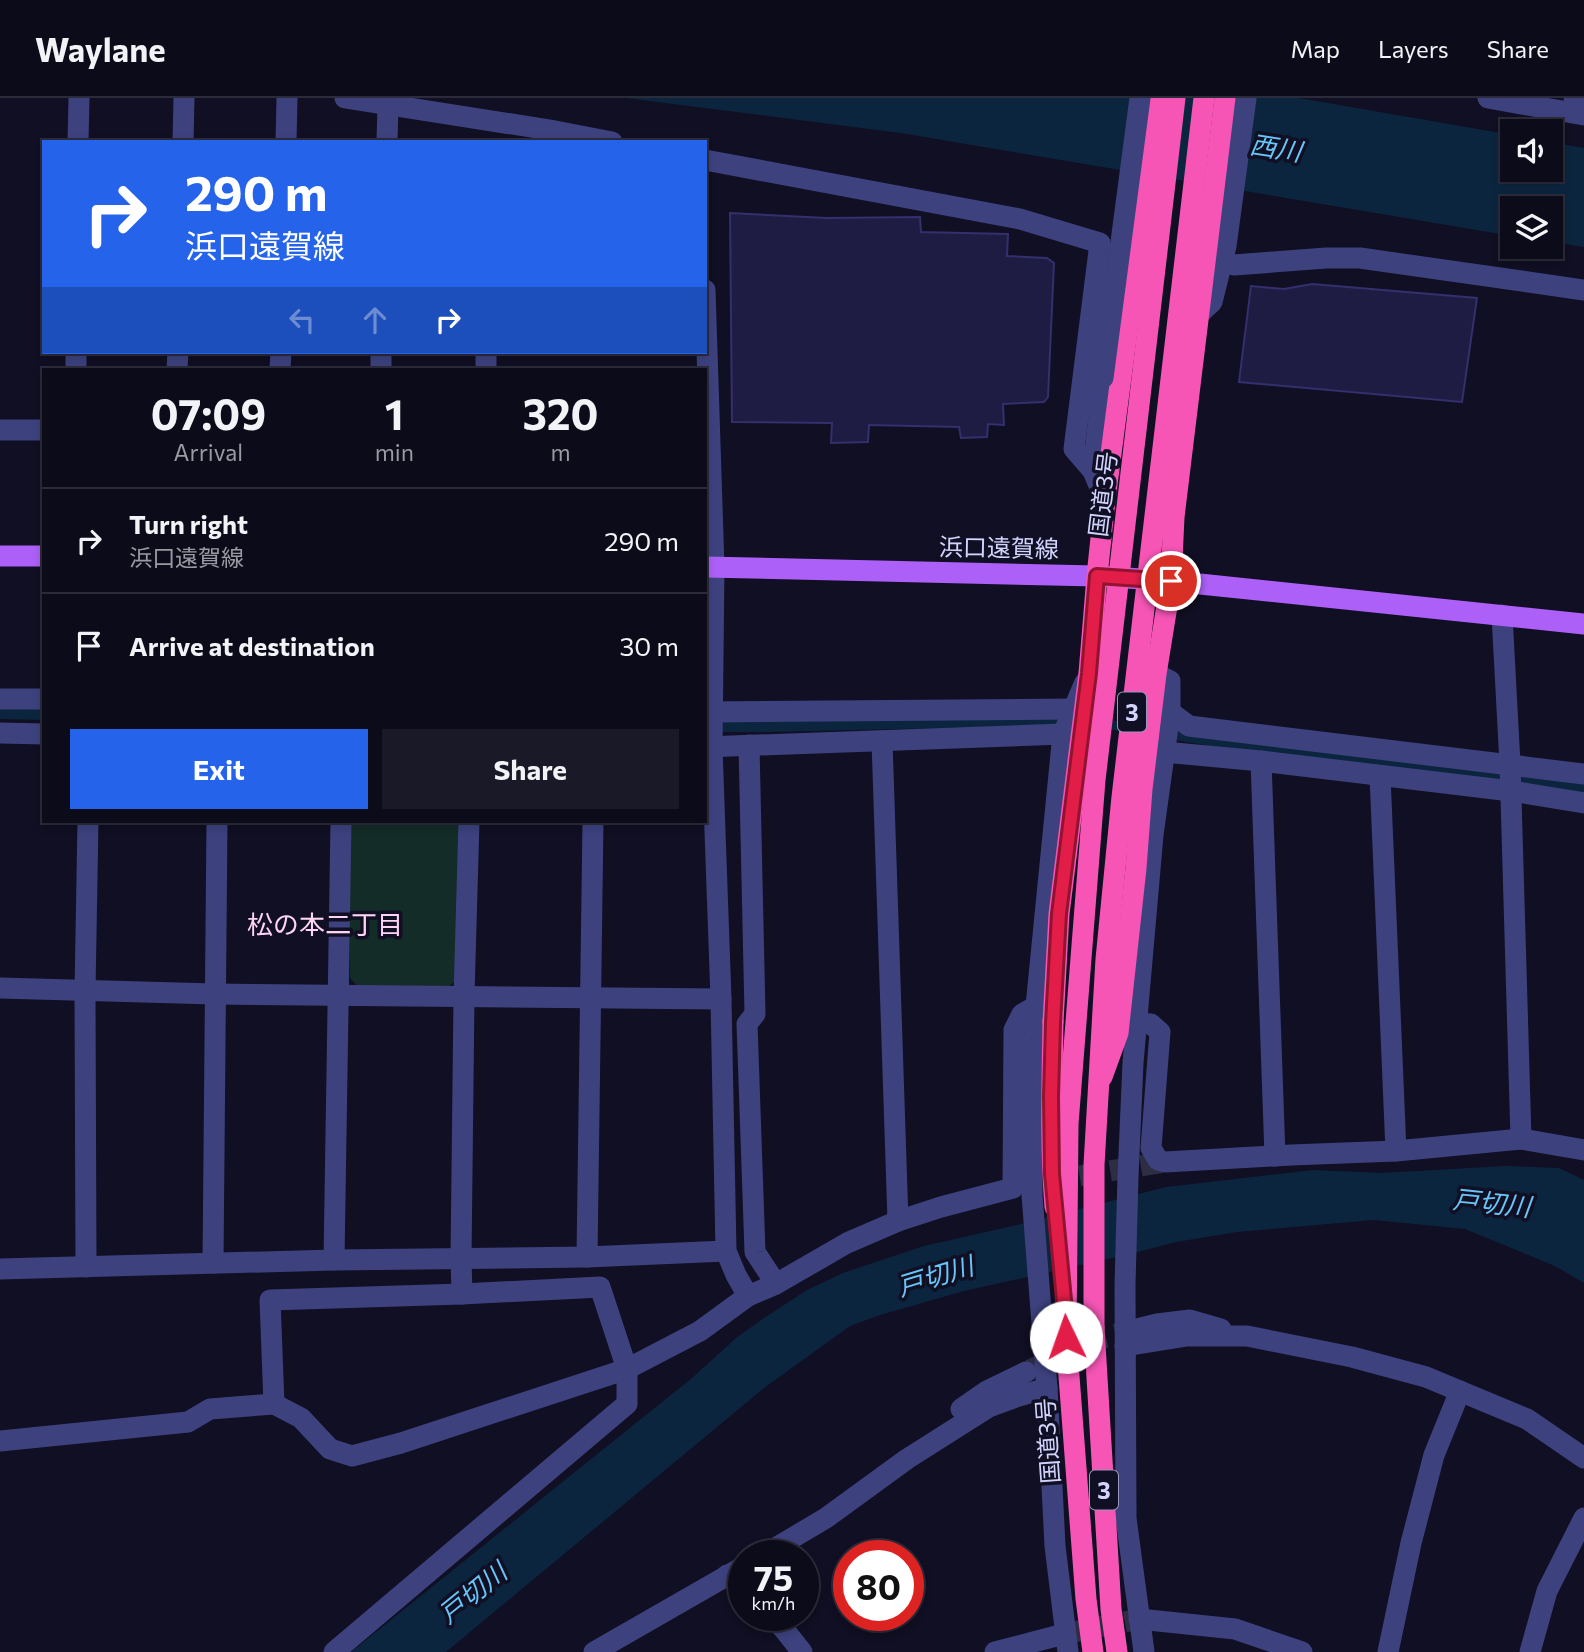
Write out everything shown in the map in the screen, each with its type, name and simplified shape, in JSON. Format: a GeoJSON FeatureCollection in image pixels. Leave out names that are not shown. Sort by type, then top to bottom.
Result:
{"type":"FeatureCollection","features":[{"type":"Feature","properties":{"kind":"highway"},"geometry":{"type":"LineString","coordinates":[[1066,1329],[1052,1174],[1051,1097],[1059,914],[1089,673],[1105,500],[1159,98]]}},
{"type":"Feature","properties":{"kind":"highway","name":"国道3号"},"geometry":{"type":"LineString","coordinates":[[1093,1652],[1084,1585],[1066,1329],[1068,1124],[1095,780],[1175,98]]}},
{"type":"Feature","properties":{"kind":"highway","name":"3"},"geometry":{"type":"LineString","coordinates":[[1117,1652],[1111,1609],[1094,1328],[1094,1164],[1106,959],[1122,797],[1204,98]]}},
{"type":"Feature","properties":{"kind":"highway"},"geometry":{"type":"LineString","coordinates":[[1099,1084],[1118,1033],[1142,789],[1171,581],[1174,517],[1198,315],[1222,252],[1225,98]]}},
{"type":"Feature","properties":{"kind":"main road"},"geometry":{"type":"LineString","coordinates":[[0,556],[42,556]]}},
{"type":"Feature","properties":{"kind":"main road","name":"浜口遠賀線"},"geometry":{"type":"LineString","coordinates":[[710,567],[1097,576],[1171,581],[1584,624]]}},
{"type":"Feature","properties":{"kind":"street"},"geometry":{"type":"LineString","coordinates":[[78,140],[79,98]]}},
{"type":"Feature","properties":{"kind":"street"},"geometry":{"type":"LineString","coordinates":[[183,140],[184,98]]}},
{"type":"Feature","properties":{"kind":"street"},"geometry":{"type":"LineString","coordinates":[[286,140],[287,98]]}},
{"type":"Feature","properties":{"kind":"street"},"geometry":{"type":"LineString","coordinates":[[345,98],[388,104],[492,132],[591,140]]}},
{"type":"Feature","properties":{"kind":"street"},"geometry":{"type":"LineString","coordinates":[[1093,471],[1140,98]]}},
{"type":"Feature","properties":{"kind":"street"},"geometry":{"type":"LineString","coordinates":[[1246,98],[1222,252],[1360,258],[1584,290]]}},
{"type":"Feature","properties":{"kind":"street"},"geometry":{"type":"LineString","coordinates":[[1488,98],[1584,115]]}},
{"type":"Feature","properties":{"kind":"street"},"geometry":{"type":"LineString","coordinates":[[1574,98],[1584,100]]}},
{"type":"Feature","properties":{"kind":"street"},"geometry":{"type":"LineString","coordinates":[[387,140],[388,104]]}},
{"type":"Feature","properties":{"kind":"street"},"geometry":{"type":"LineString","coordinates":[[707,160],[1020,219],[1100,243],[1074,449],[1093,471],[1105,500]]}},
{"type":"Feature","properties":{"kind":"street"},"geometry":{"type":"LineString","coordinates":[[707,392],[709,747],[721,999],[726,1251],[748,1296]]}},
{"type":"Feature","properties":{"kind":"street"},"geometry":{"type":"LineString","coordinates":[[0,430],[42,430]]}},
{"type":"Feature","properties":{"kind":"street"},"geometry":{"type":"LineString","coordinates":[[1502,615],[1511,791],[1521,1139]]}},
{"type":"Feature","properties":{"kind":"street"},"geometry":{"type":"LineString","coordinates":[[995,1652],[1066,1643],[1055,1546],[1047,1388],[1032,1195],[1032,1087],[1036,1006],[1063,734],[1089,673]]}},
{"type":"Feature","properties":{"kind":"street"},"geometry":{"type":"LineString","coordinates":[[1144,1652],[1126,1518],[1125,1285],[1133,1063],[1153,835],[1170,712],[1170,681],[1156,674]]}},
{"type":"Feature","properties":{"kind":"street"},"geometry":{"type":"LineString","coordinates":[[0,699],[42,699]]}},
{"type":"Feature","properties":{"kind":"street"},"geometry":{"type":"LineString","coordinates":[[709,712],[1073,709]]}},
{"type":"Feature","properties":{"kind":"street"},"geometry":{"type":"LineString","coordinates":[[1170,712],[1189,726],[1584,774]]}},
{"type":"Feature","properties":{"kind":"street"},"geometry":{"type":"LineString","coordinates":[[0,733],[42,734]]}},
{"type":"Feature","properties":{"kind":"street"},"geometry":{"type":"LineString","coordinates":[[709,747],[1063,734]]}},
{"type":"Feature","properties":{"kind":"street"},"geometry":{"type":"LineString","coordinates":[[882,741],[898,1221]]}},
{"type":"Feature","properties":{"kind":"street"},"geometry":{"type":"LineString","coordinates":[[749,746],[755,1014],[747,1024],[755,1252],[776,1284]]}},
{"type":"Feature","properties":{"kind":"street"},"geometry":{"type":"LineString","coordinates":[[1164,752],[1511,791],[1584,803]]}},
{"type":"Feature","properties":{"kind":"street"},"geometry":{"type":"LineString","coordinates":[[1261,761],[1275,1157]]}},
{"type":"Feature","properties":{"kind":"street"},"geometry":{"type":"LineString","coordinates":[[1380,776],[1396,1151]]}},
{"type":"Feature","properties":{"kind":"street"},"geometry":{"type":"LineString","coordinates":[[86,1267],[85,991],[88,823]]}},
{"type":"Feature","properties":{"kind":"street"},"geometry":{"type":"LineString","coordinates":[[213,1263],[217,823]]}},
{"type":"Feature","properties":{"kind":"street"},"geometry":{"type":"LineString","coordinates":[[334,1260],[341,823]]}},
{"type":"Feature","properties":{"kind":"street"},"geometry":{"type":"LineString","coordinates":[[462,1294],[464,996],[469,823]]}},
{"type":"Feature","properties":{"kind":"street"},"geometry":{"type":"LineString","coordinates":[[587,1257],[593,823]]}},
{"type":"Feature","properties":{"kind":"street"},"geometry":{"type":"LineString","coordinates":[[0,988],[337,996],[721,999]]}},
{"type":"Feature","properties":{"kind":"street"},"geometry":{"type":"LineString","coordinates":[[0,1441],[188,1422],[210,1409],[274,1404],[301,1418],[330,1449],[352,1456],[401,1443],[627,1369],[700,1331],[748,1296],[776,1284],[847,1243],[898,1221],[1013,1188],[1014,1030],[1023,1014],[1036,1006]]}},
{"type":"Feature","properties":{"kind":"street"},"geometry":{"type":"LineString","coordinates":[[1138,1023],[1151,1024],[1160,1032],[1151,1147],[1158,1160],[1164,1163],[1291,1154],[1396,1151],[1521,1139],[1584,1150]]}},
{"type":"Feature","properties":{"kind":"street"},"geometry":{"type":"LineString","coordinates":[[0,1269],[334,1260],[587,1257],[726,1251]]}},
{"type":"Feature","properties":{"kind":"street"},"geometry":{"type":"LineString","coordinates":[[274,1404],[270,1300],[600,1287],[627,1369],[627,1404],[334,1652]]}},
{"type":"Feature","properties":{"kind":"street"},"geometry":{"type":"LineString","coordinates":[[1127,1339],[1247,1336],[1352,1356],[1426,1377],[1527,1419],[1584,1458]]}},
{"type":"Feature","properties":{"kind":"street"},"geometry":{"type":"LineString","coordinates":[[907,1459],[926,1433],[986,1391],[1026,1372]]}},
{"type":"Feature","properties":{"kind":"street"},"geometry":{"type":"LineString","coordinates":[[789,1540],[826,1518],[907,1459],[989,1407],[1047,1388]]}},
{"type":"Feature","properties":{"kind":"street"},"geometry":{"type":"LineString","coordinates":[[1388,1652],[1411,1543],[1434,1455],[1460,1391]]}},
{"type":"Feature","properties":{"kind":"street"},"geometry":{"type":"LineString","coordinates":[[1530,1652],[1546,1591],[1584,1518]]}},
{"type":"Feature","properties":{"kind":"street"},"geometry":{"type":"LineString","coordinates":[[594,1652],[728,1574]]}},
{"type":"Feature","properties":{"kind":"street"},"geometry":{"type":"LineString","coordinates":[[1139,1619],[1234,1629],[1302,1652]]}},
{"type":"Feature","properties":{"kind":"street"},"geometry":{"type":"LineString","coordinates":[[785,1631],[802,1652]]}},
{"type":"Feature","properties":{"kind":"green space"},"geometry":{"type":"Polygon","coordinates":[[[349,823],[460,823],[455,981],[446,989],[360,989],[350,978],[349,823]]]}},
{"type":"Feature","properties":{"kind":"water","name":"西川"},"geometry":{"type":"Polygon","coordinates":[[[626,98],[1299,98],[1500,133],[1500,182],[1563,182],[1563,144],[1584,148],[1584,247],[1563,244],[1563,196],[1500,196],[1500,234],[901,133],[626,98]]]}},
{"type":"Feature","properties":{"kind":"water"},"geometry":{"type":"Polygon","coordinates":[[[0,705],[42,705],[42,720],[0,719],[0,705]]]}},
{"type":"Feature","properties":{"kind":"water"},"geometry":{"type":"Polygon","coordinates":[[[1056,712],[1266,743],[1584,782],[1584,794],[1236,750],[1113,730],[1030,726],[707,732],[707,718],[1056,712]]]}},
{"type":"Feature","properties":{"kind":"water","name":"戸切川"},"geometry":{"type":"Polygon","coordinates":[[[1504,1166],[1559,1168],[1584,1180],[1584,1283],[1555,1266],[1465,1229],[1374,1220],[1237,1232],[1176,1242],[964,1291],[880,1315],[850,1326],[764,1388],[446,1652],[351,1652],[692,1378],[736,1338],[807,1290],[843,1273],[924,1246],[1166,1187],[1313,1170],[1382,1173],[1504,1166]]]}},
{"type":"Feature","properties":{"kind":"building"},"geometry":{"type":"Polygon","coordinates":[[[730,213],[827,218],[920,217],[921,232],[1008,234],[1007,256],[1047,258],[1054,263],[1048,397],[1044,402],[1003,404],[1004,425],[988,424],[987,437],[961,438],[959,427],[869,425],[868,442],[831,443],[832,423],[732,422],[730,213]]]}},
{"type":"Feature","properties":{"kind":"building"},"geometry":{"type":"Polygon","coordinates":[[[1312,284],[1477,298],[1462,402],[1239,382],[1251,286],[1284,289],[1312,284]]]}},
{"type":"Feature","properties":{"kind":"tunnel"},"geometry":{"type":"LineString","coordinates":[[1049,1181],[1165,1162]]}},
{"type":"Feature","properties":{"kind":"tunnel"},"geometry":{"type":"LineString","coordinates":[[1030,1370],[1087,1342],[1129,1331]]}},
{"type":"Feature","properties":{"kind":"tunnel"},"geometry":{"type":"LineString","coordinates":[[1064,1634],[1139,1619]]}},
{"type":"Feature","properties":{"kind":"district","name":"松の本二丁目"},"geometry":{"type":"Point","coordinates":[325,923]}},
{"type":"Feature","properties":{"kind":"route"},"geometry":{"type":"LineString","coordinates":[[1066,1337],[1052,1174],[1053,1023],[1059,914],[1089,673],[1097,576],[1171,581]]}}]}
